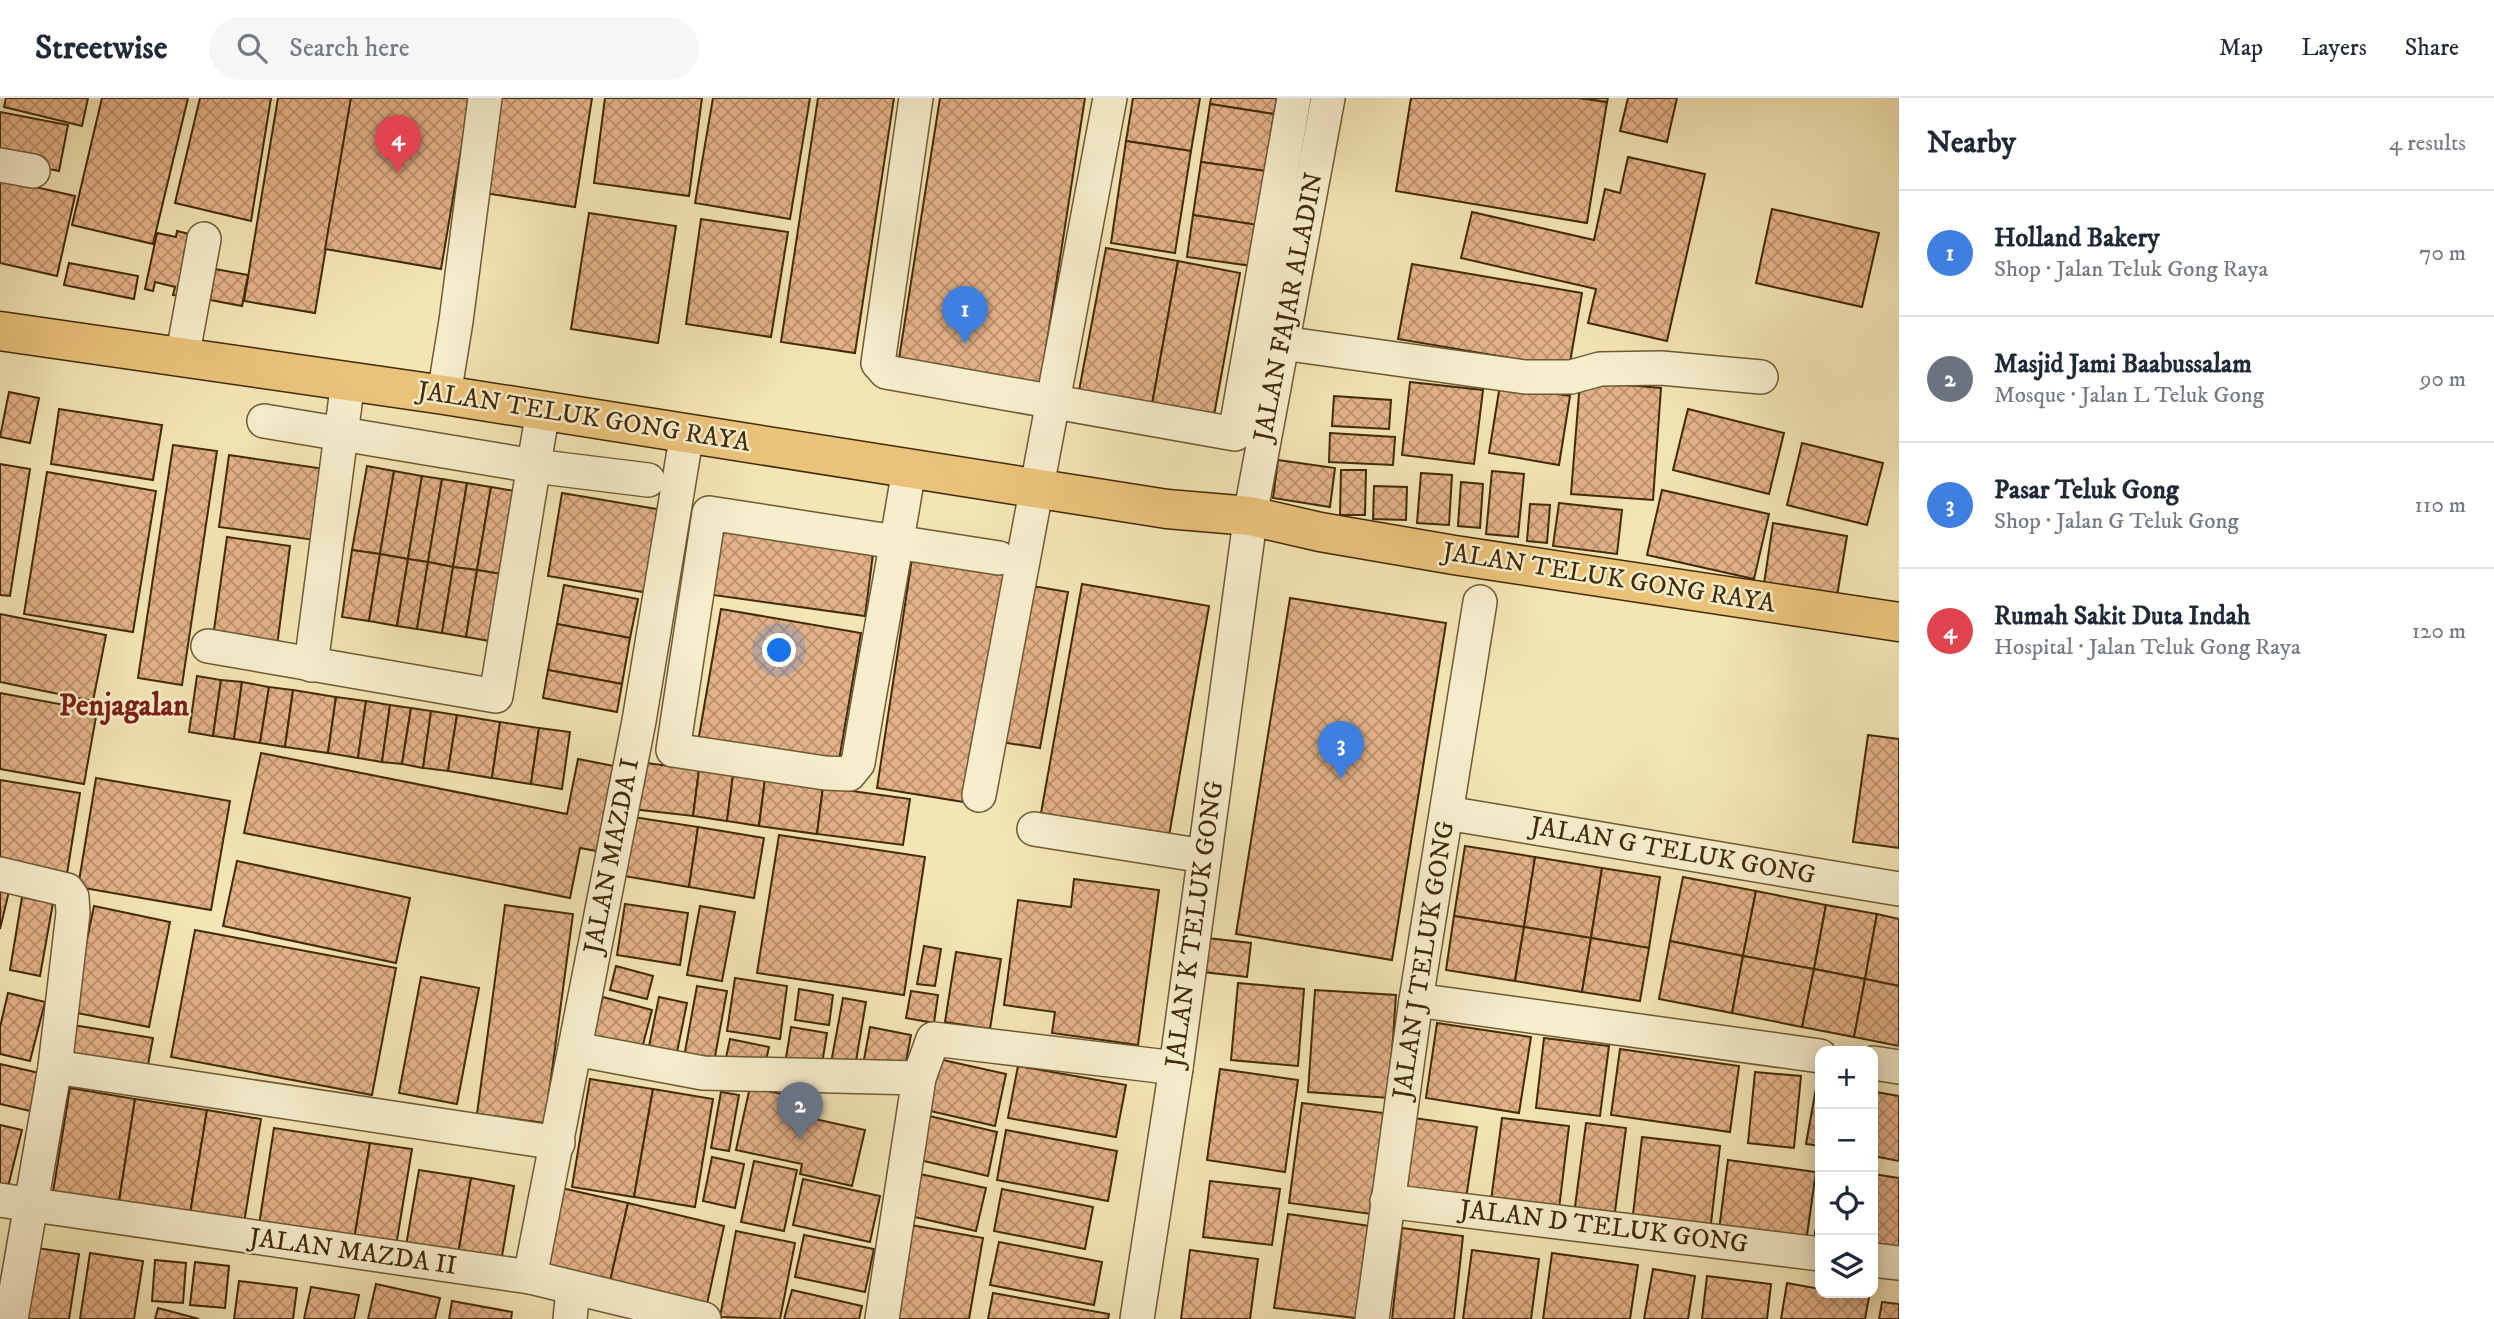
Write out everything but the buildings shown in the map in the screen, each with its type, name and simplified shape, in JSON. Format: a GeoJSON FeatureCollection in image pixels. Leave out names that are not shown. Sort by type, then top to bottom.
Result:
{"type":"FeatureCollection","features":[{"type":"Feature","properties":{"kind":"main road","name":"JALAN TELUK GONG RAYA"},"geometry":{"type":"LineString","coordinates":[[0,331],[543,410],[1899,622]]}},
{"type":"Feature","properties":{"kind":"street"},"geometry":{"type":"LineString","coordinates":[[444,395],[485,98]]}},
{"type":"Feature","properties":{"kind":"street"},"geometry":{"type":"LineString","coordinates":[[916,98],[878,363],[886,372],[900,377],[1052,400],[1235,434],[1294,98]]}},
{"type":"Feature","properties":{"kind":"street"},"geometry":{"type":"LineString","coordinates":[[979,794],[1110,98]]}},
{"type":"Feature","properties":{"kind":"street","name":"JALAN FAJAR ALADIN"},"geometry":{"type":"LineString","coordinates":[[1250,522],[1328,98]]}},
{"type":"Feature","properties":{"kind":"street"},"geometry":{"type":"LineString","coordinates":[[0,165],[33,171]]}},
{"type":"Feature","properties":{"kind":"street"},"geometry":{"type":"LineString","coordinates":[[182,358],[204,239]]}},
{"type":"Feature","properties":{"kind":"street"},"geometry":{"type":"LineString","coordinates":[[1283,343],[1525,377],[1571,377],[1600,369],[1661,368],[1761,377]]}},
{"type":"Feature","properties":{"kind":"street"},"geometry":{"type":"LineString","coordinates":[[311,664],[348,381]]}},
{"type":"Feature","properties":{"kind":"street"},"geometry":{"type":"LineString","coordinates":[[208,646],[496,696],[543,410]]}},
{"type":"Feature","properties":{"kind":"street"},"geometry":{"type":"LineString","coordinates":[[264,421],[534,466],[648,480]]}},
{"type":"Feature","properties":{"kind":"street","name":"JALAN MAZDA I"},"geometry":{"type":"LineString","coordinates":[[530,1278],[639,721],[687,433]]}},
{"type":"Feature","properties":{"kind":"street"},"geometry":{"type":"LineString","coordinates":[[909,468],[896,542],[858,763],[849,774],[825,774],[673,750],[709,513],[896,542],[999,558]]}},
{"type":"Feature","properties":{"kind":"street","name":"JALAN K TELUK GONG"},"geometry":{"type":"LineString","coordinates":[[1137,1319],[1176,1068],[1250,522]]}},
{"type":"Feature","properties":{"kind":"street","name":"JALAN J TELUK GONG"},"geometry":{"type":"LineString","coordinates":[[1372,1319],[1416,1000],[1480,602]]}},
{"type":"Feature","properties":{"kind":"street","name":"JALAN G TELUK GONG"},"geometry":{"type":"LineString","coordinates":[[1447,813],[1899,889]]}},
{"type":"Feature","properties":{"kind":"street"},"geometry":{"type":"LineString","coordinates":[[1034,829],[1204,856]]}},
{"type":"Feature","properties":{"kind":"street"},"geometry":{"type":"LineString","coordinates":[[0,874],[67,890],[72,897],[73,913],[55,1067],[11,1319]]}},
{"type":"Feature","properties":{"kind":"street"},"geometry":{"type":"LineString","coordinates":[[1416,1000],[1815,1055]]}},
{"type":"Feature","properties":{"kind":"street"},"geometry":{"type":"LineString","coordinates":[[882,1319],[919,1078],[933,1039],[1176,1068]]}},
{"type":"Feature","properties":{"kind":"street"},"geometry":{"type":"LineString","coordinates":[[575,1049],[703,1073],[919,1078]]}},
{"type":"Feature","properties":{"kind":"street"},"geometry":{"type":"LineString","coordinates":[[1878,1064],[1899,1066]]}},
{"type":"Feature","properties":{"kind":"street"},"geometry":{"type":"LineString","coordinates":[[55,1067],[558,1143]]}},
{"type":"Feature","properties":{"kind":"street","name":"JALAN MAZDA II"},"geometry":{"type":"LineString","coordinates":[[0,1199],[530,1278],[571,1304],[704,1319]]}},
{"type":"Feature","properties":{"kind":"street","name":"JALAN D TELUK GONG"},"geometry":{"type":"LineString","coordinates":[[1388,1201],[1815,1253]]}},
{"type":"Feature","properties":{"kind":"street"},"geometry":{"type":"LineString","coordinates":[[1878,1261],[1899,1263]]}},
{"type":"Feature","properties":{"kind":"place","name":"Rumah Sakit Duta Indah"},"geometry":{"type":"Point","coordinates":[398,173]}},
{"type":"Feature","properties":{"kind":"place","name":"Holland Bakery"},"geometry":{"type":"Point","coordinates":[965,344]}},
{"type":"Feature","properties":{"kind":"place","name":"Pasar Teluk Gong"},"geometry":{"type":"Point","coordinates":[1341,779]}},
{"type":"Feature","properties":{"kind":"place","name":"Masjid Jami Baabussalam"},"geometry":{"type":"Point","coordinates":[800,1140]}},
{"type":"Feature","properties":{"kind":"district","name":"Penjagalan"},"geometry":{"type":"Point","coordinates":[124,706]}}]}
